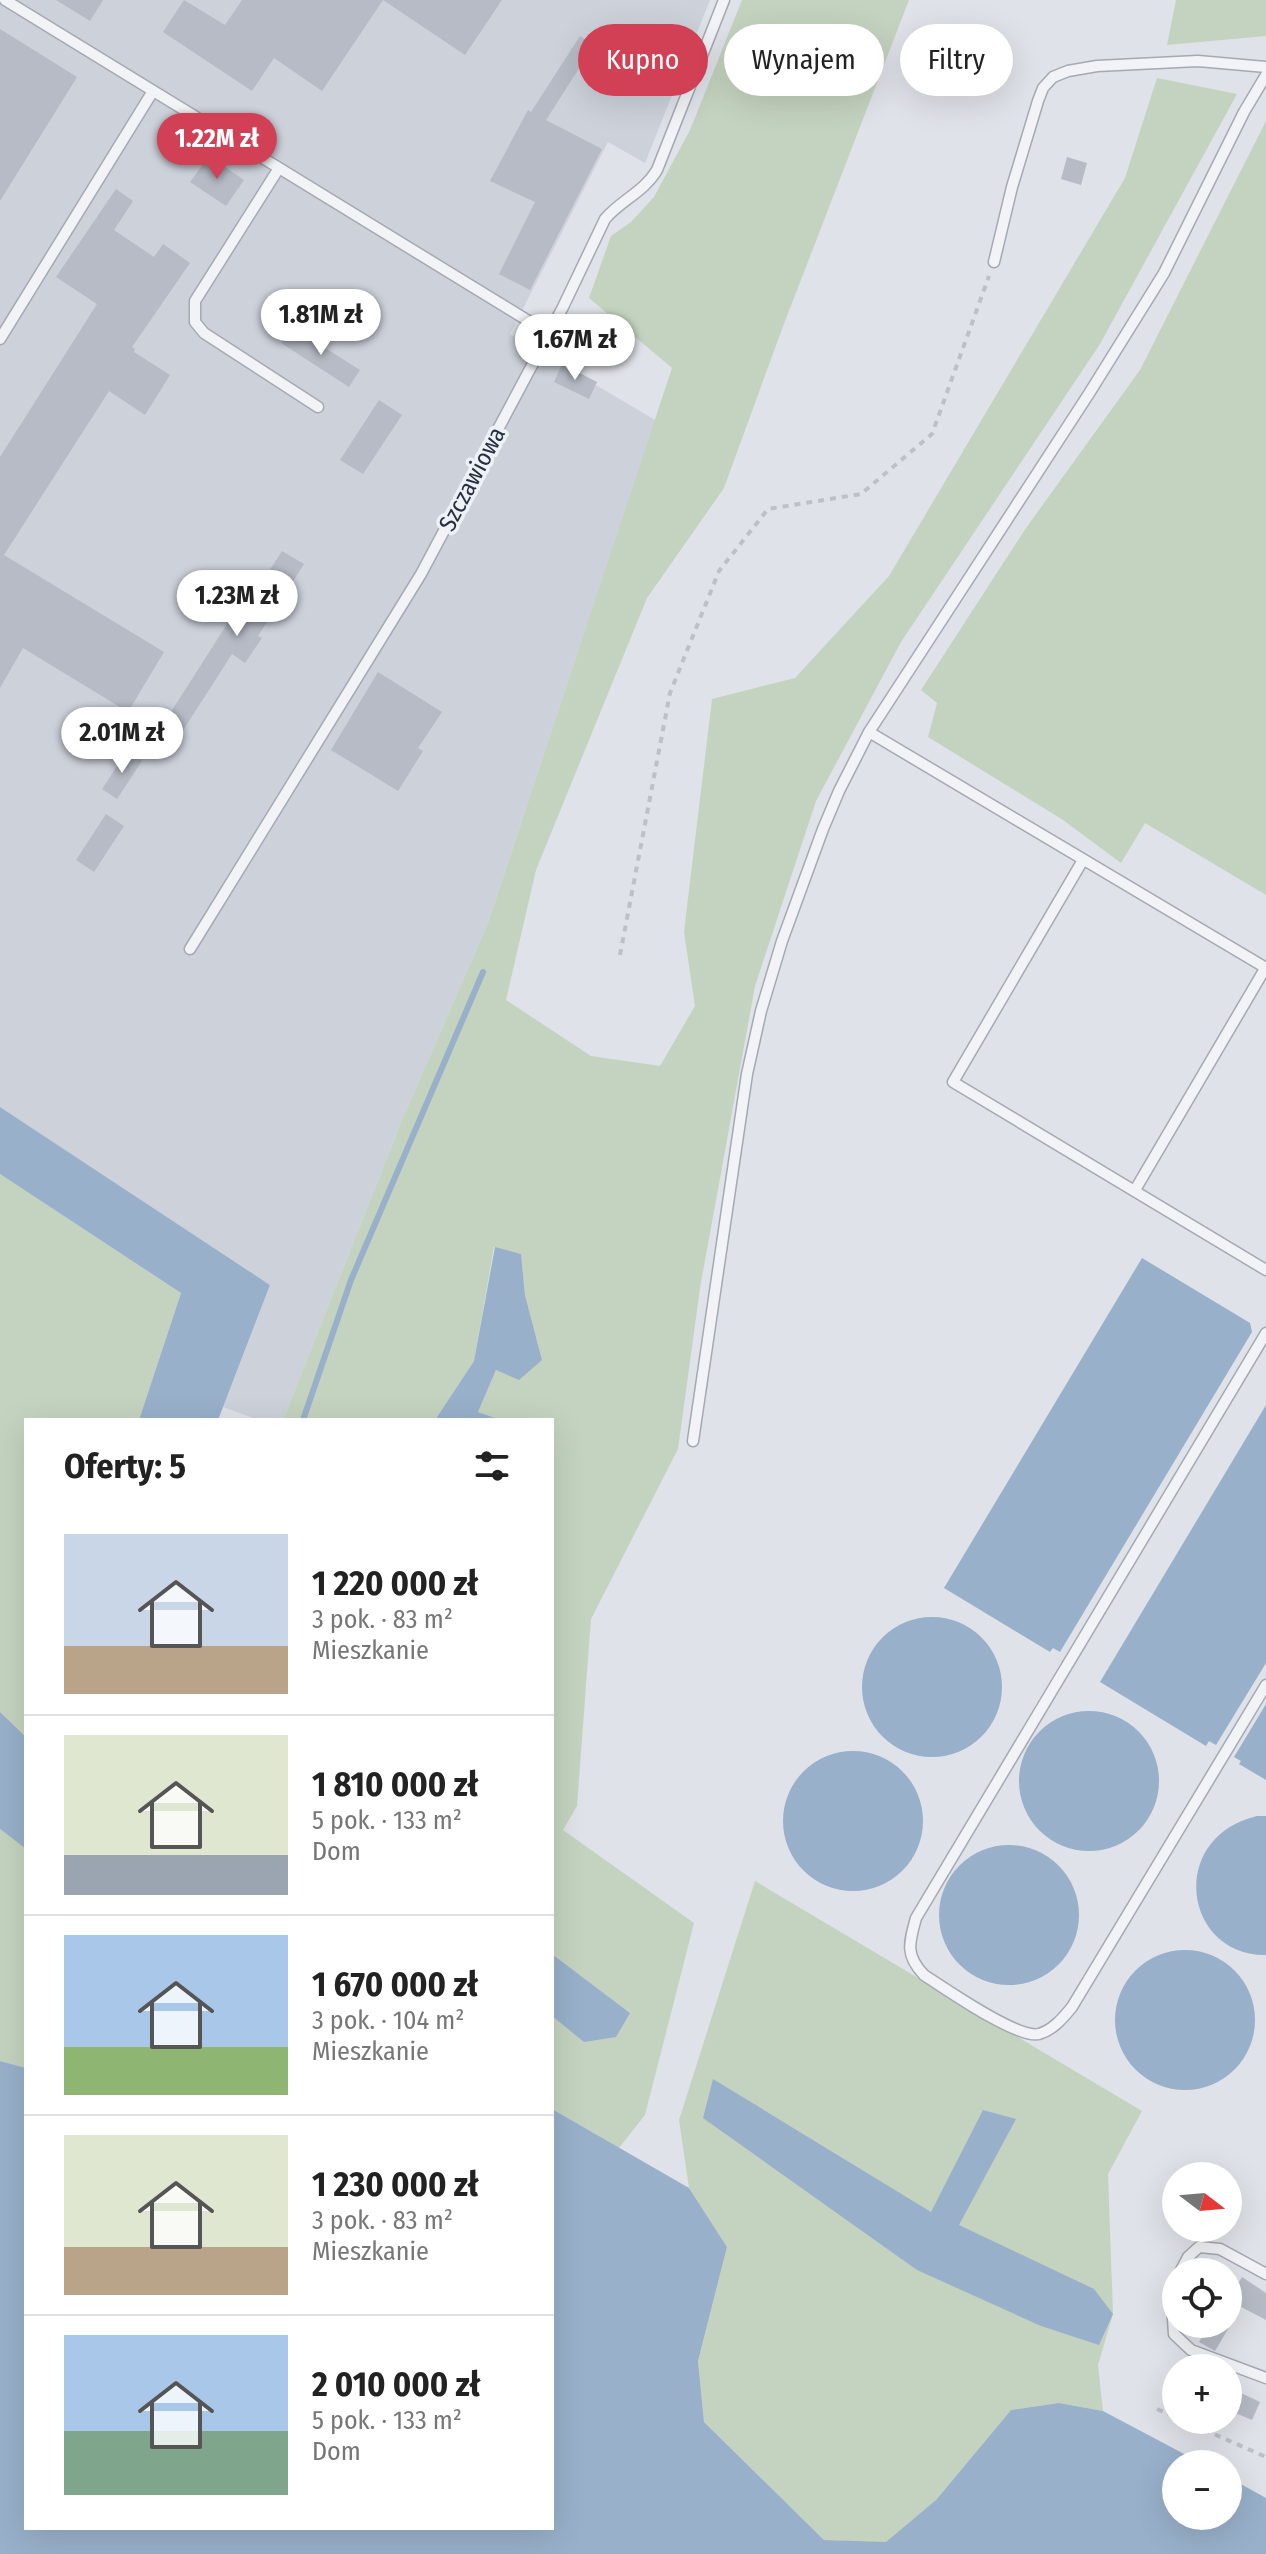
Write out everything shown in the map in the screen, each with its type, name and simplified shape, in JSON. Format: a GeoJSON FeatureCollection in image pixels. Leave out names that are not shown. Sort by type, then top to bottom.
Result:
{"type":"FeatureCollection","features":[{"type":"Feature","properties":{"kind":"lane"},"geometry":{"type":"LineString","coordinates":[[5,0],[548,333]]}},
{"type":"Feature","properties":{"kind":"lane","name":"Szczawiowa"},"geometry":{"type":"LineString","coordinates":[[190,949],[421,574],[605,219],[613,209],[649,183],[657,170],[724,0]]}},
{"type":"Feature","properties":{"kind":"lane"},"geometry":{"type":"LineString","coordinates":[[994,262],[1012,187],[1038,101],[1043,88],[1053,77],[1097,66],[1169,62],[1198,61],[1266,67]]}},
{"type":"Feature","properties":{"kind":"lane"},"geometry":{"type":"LineString","coordinates":[[693,1441],[747,1074],[761,1011],[782,941],[823,829],[869,732],[1164,273],[1244,112],[1266,75]]}},
{"type":"Feature","properties":{"kind":"lane"},"geometry":{"type":"LineString","coordinates":[[0,339],[153,91]]}},
{"type":"Feature","properties":{"kind":"lane"},"geometry":{"type":"LineString","coordinates":[[279,168],[195,301],[195,322],[204,333],[318,407]]}},
{"type":"Feature","properties":{"kind":"lane"},"geometry":{"type":"LineString","coordinates":[[869,732],[1266,967],[1135,1190]]}},
{"type":"Feature","properties":{"kind":"lane"},"geometry":{"type":"LineString","coordinates":[[1083,860],[953,1082],[1266,1270]]}},
{"type":"Feature","properties":{"kind":"lane"},"geometry":{"type":"LineString","coordinates":[[1266,1333],[916,1918],[910,1948],[910,1956],[916,1966],[924,1975],[1015,2030],[1037,2034],[1051,2028],[1072,2007],[1266,1685]]}},
{"type":"Feature","properties":{"kind":"lane"},"geometry":{"type":"LineString","coordinates":[[1187,2258],[1199,2247],[1220,2249],[1237,2258]]}},
{"type":"Feature","properties":{"kind":"lane"},"geometry":{"type":"LineString","coordinates":[[1242,2261],[1266,2274]]}},
{"type":"Feature","properties":{"kind":"lane"},"geometry":{"type":"LineString","coordinates":[[1178,2338],[1191,2350],[1266,2378]]}},
{"type":"Feature","properties":{"kind":"path"},"geometry":{"type":"LineString","coordinates":[[620,955],[670,693],[719,571],[768,509],[861,494],[932,434],[994,262]]}},
{"type":"Feature","properties":{"kind":"path"},"geometry":{"type":"LineString","coordinates":[[1157,2409],[1162,2411]]}},
{"type":"Feature","properties":{"kind":"path"},"geometry":{"type":"LineString","coordinates":[[1214,2434],[1266,2457]]}},
{"type":"Feature","properties":{"kind":"shaded area"},"geometry":{"type":"Polygon","coordinates":[[[0,0],[710,0],[700,24],[578,24],[578,96],[672,96],[645,163],[608,142],[510,334],[655,420],[488,923],[403,1118],[284,1418],[253,1418],[223,1407],[270,1285],[0,1107],[0,0]]]}},
{"type":"Feature","properties":{"kind":"green space"},"geometry":{"type":"Polygon","coordinates":[[[742,0],[909,0],[884,65],[884,24],[732,24],[742,0]]]}},
{"type":"Feature","properties":{"kind":"green space"},"geometry":{"type":"Polygon","coordinates":[[[1176,0],[1266,0],[1266,36],[1167,45],[1176,0]]]}},
{"type":"Feature","properties":{"kind":"green space"},"geometry":{"type":"Polygon","coordinates":[[[724,45],[724,96],[872,96],[724,488],[647,598],[536,870],[506,1000],[591,1056],[660,1066],[695,1006],[684,932],[712,699],[795,678],[889,576],[1125,178],[1157,78],[1237,94],[1100,344],[901,642],[816,801],[755,986],[700,1288],[678,1449],[591,1619],[577,1806],[563,1830],[694,1923],[645,2115],[619,2148],[554,2110],[554,2018],[585,2042],[630,2013],[554,1956],[554,1418],[495,1418],[478,1412],[496,1370],[542,1360],[525,1295],[521,1255],[494,1247],[474,1361],[436,1418],[284,1418],[403,1118],[488,923],[672,368],[589,298],[611,236],[631,222],[654,197],[690,130],[704,96],[708,96],[708,85],[724,45]]]}},
{"type":"Feature","properties":{"kind":"green space"},"geometry":{"type":"Polygon","coordinates":[[[1266,121],[1266,895],[1145,823],[1121,863],[1063,820],[928,737],[937,703],[921,690],[1026,528],[1140,370],[1266,121]]]}},
{"type":"Feature","properties":{"kind":"green space"},"geometry":{"type":"Polygon","coordinates":[[[0,1174],[181,1293],[140,1418],[24,1418],[24,1735],[0,1712],[0,1174]]]}},
{"type":"Feature","properties":{"kind":"green space"},"geometry":{"type":"Polygon","coordinates":[[[0,1829],[24,1847],[24,2067],[0,2061],[0,1829]]]}},
{"type":"Feature","properties":{"kind":"green space"},"geometry":{"type":"Polygon","coordinates":[[[755,1881],[1142,2111],[1108,2174],[1113,2314],[1098,2365],[1103,2411],[1059,2403],[1011,2410],[936,2500],[886,2543],[824,2540],[704,2422],[698,2361],[727,2247],[689,2188],[679,2120],[755,1881]]]}},
{"type":"Feature","properties":{"kind":"water"},"geometry":{"type":"Polygon","coordinates":[[[0,1107],[270,1285],[219,1418],[140,1418],[181,1293],[0,1174],[0,1107]]]}},
{"type":"Feature","properties":{"kind":"water"},"geometry":{"type":"Polygon","coordinates":[[[495,1247],[521,1254],[525,1295],[542,1360],[519,1380],[496,1370],[478,1412],[495,1418],[436,1418],[474,1361],[495,1247]]]}},
{"type":"Feature","properties":{"kind":"water"},"geometry":{"type":"Polygon","coordinates":[[[1142,1258],[1250,1323],[1252,1332],[1060,1652],[1053,1648],[1050,1652],[944,1588],[1142,1258]]]}},
{"type":"Feature","properties":{"kind":"water"},"geometry":{"type":"Polygon","coordinates":[[[1266,1405],[1266,1663],[1216,1745],[1209,1741],[1206,1746],[1100,1682],[1266,1405]]]}},
{"type":"Feature","properties":{"kind":"water"},"geometry":{"type":"Polygon","coordinates":[[[932,1617],[959,1623],[981,1638],[996,1660],[1002,1687],[996,1714],[981,1736],[959,1751],[932,1757],[905,1751],[883,1736],[868,1714],[862,1687],[868,1660],[883,1638],[905,1623],[932,1617]]]}},
{"type":"Feature","properties":{"kind":"water"},"geometry":{"type":"Polygon","coordinates":[[[1266,1704],[1266,1780],[1239,1764],[1241,1761],[1234,1757],[1266,1704]]]}},
{"type":"Feature","properties":{"kind":"water"},"geometry":{"type":"Polygon","coordinates":[[[1089,1711],[1116,1717],[1138,1732],[1153,1754],[1159,1781],[1153,1808],[1138,1830],[1116,1845],[1089,1851],[1062,1845],[1040,1830],[1025,1808],[1019,1781],[1025,1754],[1040,1732],[1062,1717],[1089,1711]]]}},
{"type":"Feature","properties":{"kind":"water"},"geometry":{"type":"Polygon","coordinates":[[[0,1712],[24,1735],[24,1847],[0,1829],[0,1712]]]}},
{"type":"Feature","properties":{"kind":"water"},"geometry":{"type":"Polygon","coordinates":[[[853,1751],[880,1757],[902,1772],[917,1794],[923,1821],[917,1848],[902,1870],[880,1885],[853,1891],[826,1885],[804,1870],[789,1848],[783,1821],[789,1794],[804,1772],[826,1757],[853,1751]]]}},
{"type":"Feature","properties":{"kind":"water"},"geometry":{"type":"Polygon","coordinates":[[[1257,1816],[1266,1816],[1266,1955],[1238,1950],[1217,1937],[1203,1917],[1197,1894],[1198,1870],[1208,1847],[1228,1828],[1257,1816]]]}},
{"type":"Feature","properties":{"kind":"water"},"geometry":{"type":"Polygon","coordinates":[[[1009,1845],[1036,1850],[1058,1866],[1074,1888],[1079,1915],[1074,1942],[1058,1964],[1036,1980],[1009,1985],[982,1980],[960,1964],[944,1942],[939,1915],[944,1888],[960,1866],[982,1850],[1009,1845]]]}},
{"type":"Feature","properties":{"kind":"water"},"geometry":{"type":"Polygon","coordinates":[[[1185,1950],[1212,1955],[1234,1971],[1250,1993],[1255,2020],[1250,2047],[1234,2069],[1212,2085],[1185,2090],[1158,2085],[1136,2069],[1120,2047],[1115,2020],[1120,1993],[1136,1971],[1158,1955],[1185,1950]]]}},
{"type":"Feature","properties":{"kind":"water"},"geometry":{"type":"Polygon","coordinates":[[[554,1956],[630,2013],[616,2037],[584,2042],[554,2018],[554,1956]]]}},
{"type":"Feature","properties":{"kind":"water"},"geometry":{"type":"Polygon","coordinates":[[[0,2061],[24,2067],[24,2530],[554,2530],[554,2110],[689,2188],[727,2247],[698,2361],[704,2422],[824,2540],[886,2542],[936,2500],[1011,2410],[1059,2403],[1103,2411],[1177,2450],[1162,2450],[1162,2530],[1242,2530],[1242,2485],[1266,2498],[1266,2554],[0,2554],[0,2061]]]}},
{"type":"Feature","properties":{"kind":"water"},"geometry":{"type":"Polygon","coordinates":[[[713,2079],[931,2212],[983,2110],[1016,2119],[959,2225],[1094,2289],[1113,2314],[1099,2345],[1041,2326],[917,2270],[703,2118],[713,2079]]]}},
{"type":"Feature","properties":{"kind":"building"},"geometry":{"type":"Polygon","coordinates":[[[56,0],[103,0],[90,21],[56,0]]]}},
{"type":"Feature","properties":{"kind":"building"},"geometry":{"type":"Polygon","coordinates":[[[184,0],[225,25],[242,0],[383,0],[322,91],[274,58],[252,91],[163,32],[184,0]]]}},
{"type":"Feature","properties":{"kind":"building"},"geometry":{"type":"Polygon","coordinates":[[[383,0],[502,0],[465,55],[383,0]]]}},
{"type":"Feature","properties":{"kind":"building"},"geometry":{"type":"Polygon","coordinates":[[[0,29],[77,77],[0,201],[0,29]]]}},
{"type":"Feature","properties":{"kind":"building"},"geometry":{"type":"Polygon","coordinates":[[[578,39],[578,70],[546,120],[602,149],[530,290],[499,274],[535,202],[490,181],[528,110],[531,112],[578,39]]]}},
{"type":"Feature","properties":{"kind":"building"},"geometry":{"type":"Polygon","coordinates":[[[209,156],[244,180],[226,206],[190,182],[209,156]]]}},
{"type":"Feature","properties":{"kind":"building"},"geometry":{"type":"Polygon","coordinates":[[[1067,157],[1087,163],[1081,185],[1061,179],[1067,157]]]}},
{"type":"Feature","properties":{"kind":"building"},"geometry":{"type":"Polygon","coordinates":[[[116,189],[133,201],[114,230],[154,257],[163,244],[190,263],[132,347],[134,352],[170,375],[145,415],[109,391],[4,555],[164,652],[128,712],[23,648],[0,688],[0,457],[97,304],[56,277],[116,189]]]}},
{"type":"Feature","properties":{"kind":"building"},"geometry":{"type":"Polygon","coordinates":[[[292,327],[360,370],[349,387],[281,343],[292,327]]]}},
{"type":"Feature","properties":{"kind":"building"},"geometry":{"type":"Polygon","coordinates":[[[562,364],[597,382],[589,399],[554,382],[562,364]]]}},
{"type":"Feature","properties":{"kind":"building"},"geometry":{"type":"Polygon","coordinates":[[[379,400],[402,415],[363,474],[340,460],[379,400]]]}},
{"type":"Feature","properties":{"kind":"building"},"geometry":{"type":"Polygon","coordinates":[[[282,551],[304,564],[258,636],[262,638],[245,663],[232,654],[182,732],[165,721],[231,618],[236,622],[282,551]]]}},
{"type":"Feature","properties":{"kind":"building"},"geometry":{"type":"Polygon","coordinates":[[[378,672],[442,712],[418,748],[423,751],[398,791],[331,750],[378,672]]]}},
{"type":"Feature","properties":{"kind":"building"},"geometry":{"type":"Polygon","coordinates":[[[127,751],[142,761],[117,799],[102,789],[127,751]]]}},
{"type":"Feature","properties":{"kind":"building"},"geometry":{"type":"Polygon","coordinates":[[[106,814],[124,826],[94,872],[76,860],[106,814]]]}},
{"type":"Feature","properties":{"kind":"building"},"geometry":{"type":"Polygon","coordinates":[[[1242,2277],[1266,2293],[1266,2320],[1242,2307],[1242,2277]]]}},
{"type":"Feature","properties":{"kind":"building"},"geometry":{"type":"Polygon","coordinates":[[[1201,2338],[1223,2338],[1215,2351],[1199,2342],[1201,2338]]]}},
{"type":"Feature","properties":{"kind":"building"},"geometry":{"type":"Polygon","coordinates":[[[1242,2393],[1260,2402],[1252,2420],[1242,2416],[1242,2393]]]}},
{"type":"Feature","properties":{"kind":"waterway"},"geometry":{"type":"LineString","coordinates":[[304,1418],[351,1280],[483,972]]}}]}
